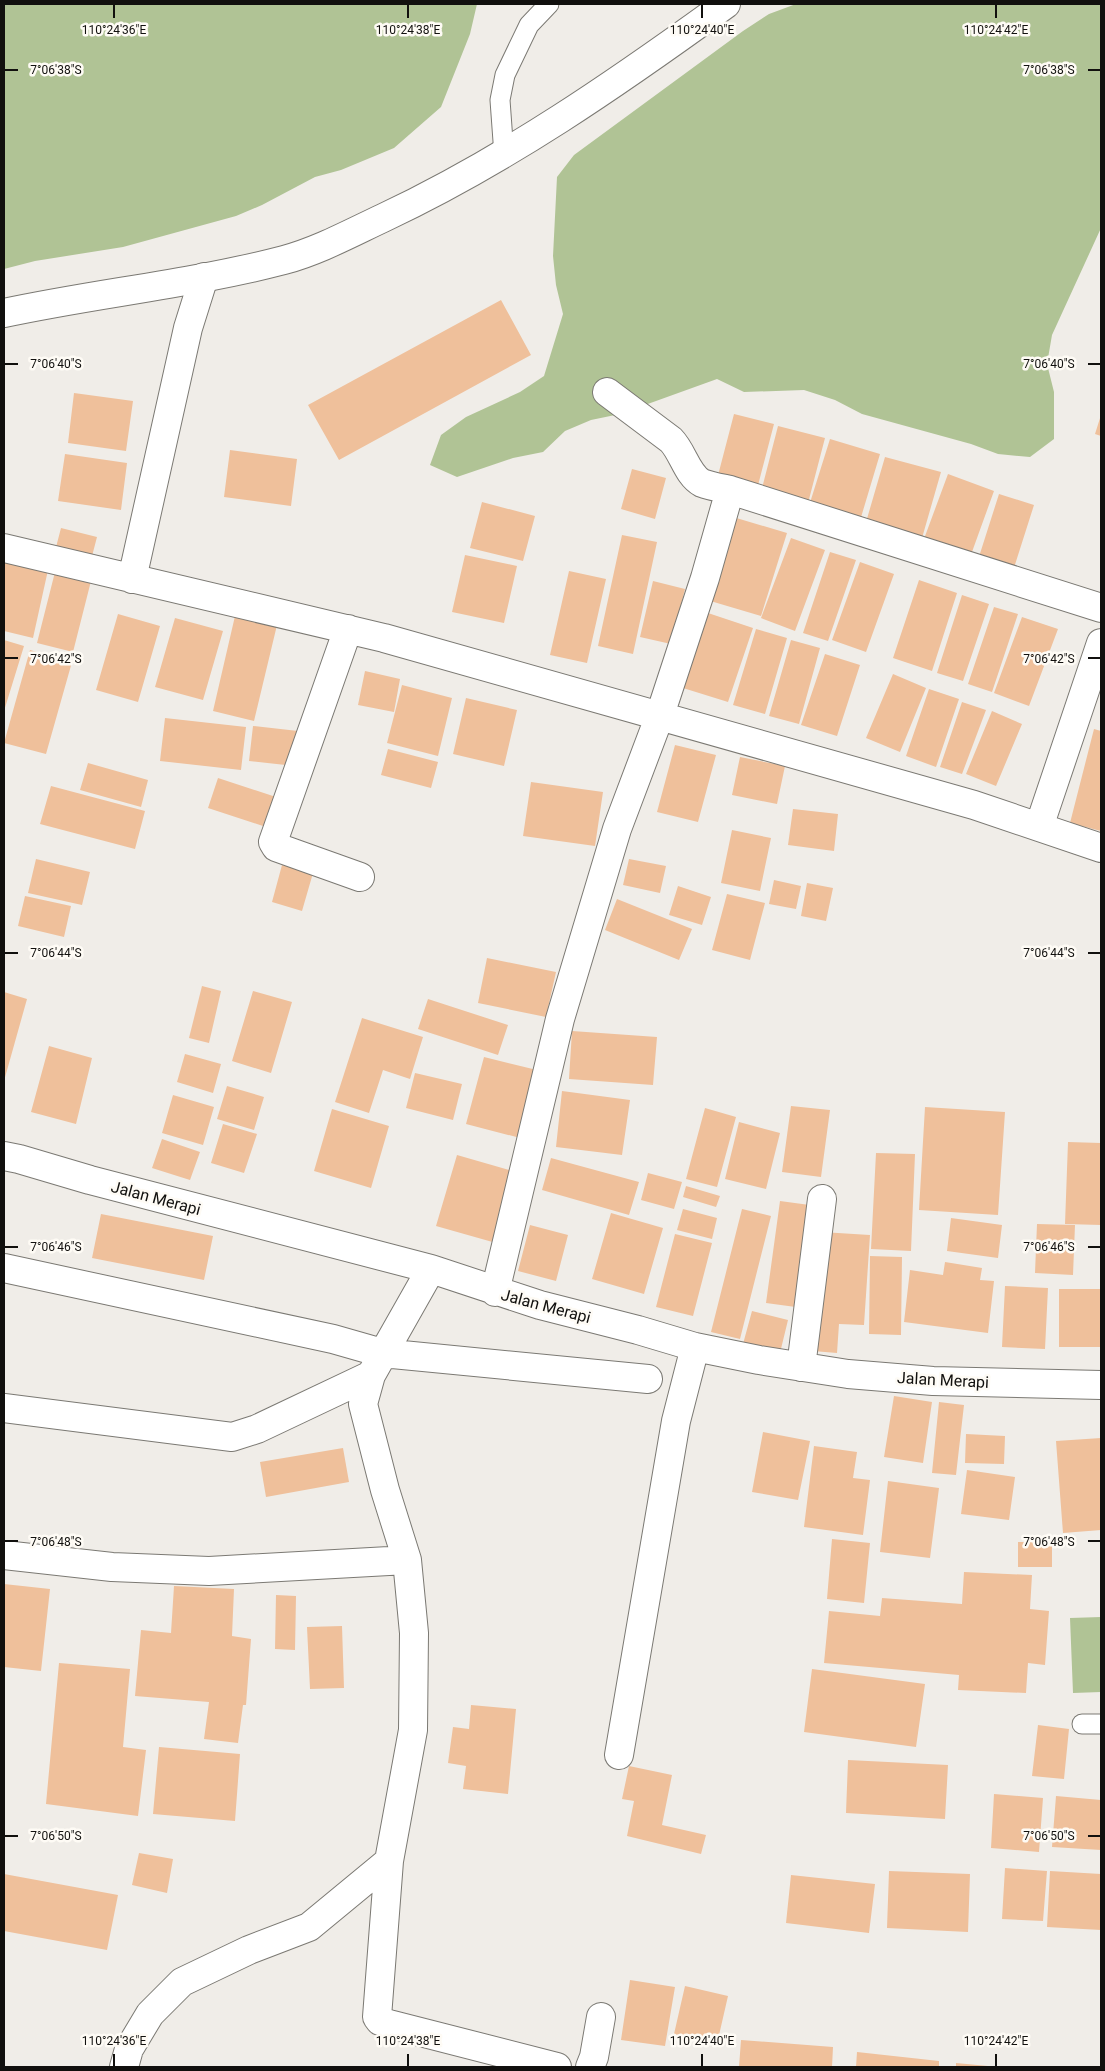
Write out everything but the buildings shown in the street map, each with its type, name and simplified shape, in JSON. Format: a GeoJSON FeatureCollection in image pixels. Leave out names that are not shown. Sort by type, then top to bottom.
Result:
{"type":"FeatureCollection","features":[{"type":"Feature","properties":{"kind":"street"},"geometry":{"type":"LineString","coordinates":[[4,313],[204,277],[285,260],[341,237],[428,196],[504,155],[623,79],[726,4]]}},
{"type":"Feature","properties":{"kind":"street"},"geometry":{"type":"LineString","coordinates":[[132,579],[188,328],[204,277]]}},
{"type":"Feature","properties":{"kind":"street"},"geometry":{"type":"LineString","coordinates":[[607,392],[671,440],[697,479],[703,483],[1101,608]]}},
{"type":"Feature","properties":{"kind":"street"},"geometry":{"type":"LineString","coordinates":[[495,1292],[560,1019],[618,829],[660,715],[705,578],[730,490]]}},
{"type":"Feature","properties":{"kind":"street"},"geometry":{"type":"LineString","coordinates":[[4,548],[348,629],[660,715],[974,805],[1101,848]]}},
{"type":"Feature","properties":{"kind":"street"},"geometry":{"type":"LineString","coordinates":[[348,629],[274,842],[276,846],[360,877]]}},
{"type":"Feature","properties":{"kind":"street"},"geometry":{"type":"LineString","coordinates":[[1039,827],[1101,643]]}},
{"type":"Feature","properties":{"kind":"street","name":"Jalan Merapi"},"geometry":{"type":"LineString","coordinates":[[4,1156],[20,1158],[118,1188],[431,1269],[495,1292],[695,1347],[848,1374],[933,1380],[1101,1384]]}},
{"type":"Feature","properties":{"kind":"street"},"geometry":{"type":"LineString","coordinates":[[800,1367],[822,1199]]}},
{"type":"Feature","properties":{"kind":"street"},"geometry":{"type":"LineString","coordinates":[[4,1268],[333,1339],[376,1364],[648,1379]]}},
{"type":"Feature","properties":{"kind":"street"},"geometry":{"type":"LineString","coordinates":[[431,1269],[376,1364],[364,1404],[385,1490],[407,1560],[414,1633],[413,1730],[389,1860],[377,2017],[389,2024],[557,2067]]}},
{"type":"Feature","properties":{"kind":"street"},"geometry":{"type":"LineString","coordinates":[[618,1755],[676,1421],[695,1347]]}},
{"type":"Feature","properties":{"kind":"street"},"geometry":{"type":"LineString","coordinates":[[4,1408],[232,1437],[256,1429],[376,1364]]}},
{"type":"Feature","properties":{"kind":"street"},"geometry":{"type":"LineString","coordinates":[[4,1554],[112,1567],[210,1571],[407,1560]]}},
{"type":"Feature","properties":{"kind":"street"},"geometry":{"type":"LineString","coordinates":[[124,2067],[129,2049],[150,2014],[182,1982],[249,1950],[309,1927],[389,1860]]}},
{"type":"Feature","properties":{"kind":"street"},"geometry":{"type":"LineString","coordinates":[[590,2067],[594,2056],[601,2017]]}},
{"type":"Feature","properties":{"kind":"lane"},"geometry":{"type":"LineString","coordinates":[[504,155],[500,100],[505,75],[528,25],[549,4]]}},
{"type":"Feature","properties":{"kind":"lane"},"geometry":{"type":"LineString","coordinates":[[1082,1724],[1101,1724]]}},
{"type":"Feature","properties":{"kind":"green space"},"geometry":{"type":"Polygon","coordinates":[[[4,4],[477,4],[470,34],[441,107],[394,148],[341,170],[315,177],[262,205],[236,216],[123,247],[35,261],[4,269],[4,4]]]}},
{"type":"Feature","properties":{"kind":"green space"},"geometry":{"type":"Polygon","coordinates":[[[796,4],[1101,4],[1101,228],[1052,335],[1047,364],[1054,392],[1054,439],[1030,457],[998,454],[971,444],[862,414],[835,400],[804,390],[744,392],[717,379],[620,414],[591,420],[565,431],[543,452],[513,458],[457,477],[430,465],[441,435],[466,417],[520,392],[544,376],[563,314],[556,285],[553,256],[557,177],[574,155],[743,31],[769,14],[796,4]]]}},
{"type":"Feature","properties":{"kind":"green space"},"geometry":{"type":"Polygon","coordinates":[[[1101,1617],[1101,1692],[1073,1693],[1070,1618],[1101,1617]]]}}]}
